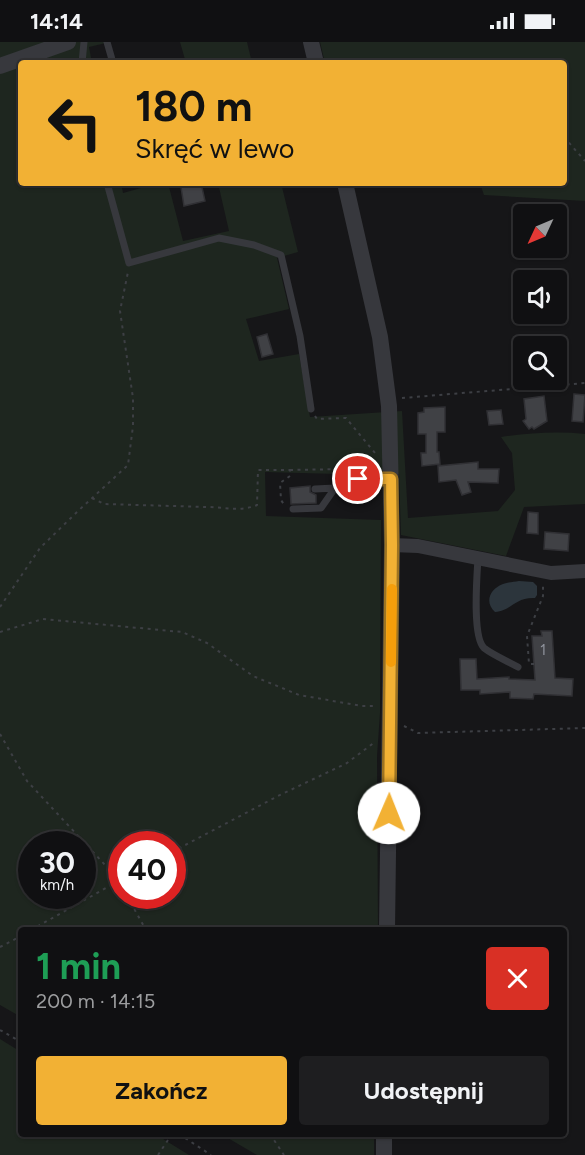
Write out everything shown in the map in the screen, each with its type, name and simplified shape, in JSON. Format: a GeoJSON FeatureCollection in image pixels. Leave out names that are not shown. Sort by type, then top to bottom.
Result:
{"type":"FeatureCollection","features":[{"type":"Feature","properties":{"kind":"street"},"geometry":{"type":"LineString","coordinates":[[0,66],[68,42]]}},
{"type":"Feature","properties":{"kind":"street"},"geometry":{"type":"LineString","coordinates":[[311,42],[315,60]]}},
{"type":"Feature","properties":{"kind":"street"},"geometry":{"type":"LineString","coordinates":[[346,186],[380,337],[389,406],[392,545],[387,927]]}},
{"type":"Feature","properties":{"kind":"street"},"geometry":{"type":"LineString","coordinates":[[392,545],[418,546],[551,573],[585,571]]}},
{"type":"Feature","properties":{"kind":"street"},"geometry":{"type":"LineString","coordinates":[[384,1137],[384,1155]]}},
{"type":"Feature","properties":{"kind":"lane"},"geometry":{"type":"LineString","coordinates":[[82,60],[84,42]]}},
{"type":"Feature","properties":{"kind":"lane"},"geometry":{"type":"LineString","coordinates":[[107,42],[112,60]]}},
{"type":"Feature","properties":{"kind":"lane"},"geometry":{"type":"LineString","coordinates":[[108,186],[129,263],[219,238],[254,245],[281,255],[300,336],[311,409]]}},
{"type":"Feature","properties":{"kind":"lane"},"geometry":{"type":"LineString","coordinates":[[293,509],[321,508],[335,488],[349,480],[391,479]]}},
{"type":"Feature","properties":{"kind":"lane"},"geometry":{"type":"LineString","coordinates":[[315,489],[335,488]]}},
{"type":"Feature","properties":{"kind":"lane"},"geometry":{"type":"LineString","coordinates":[[477,558],[479,640],[483,647],[518,667]]}},
{"type":"Feature","properties":{"kind":"path"},"geometry":{"type":"LineString","coordinates":[[567,140],[585,161]]}},
{"type":"Feature","properties":{"kind":"path"},"geometry":{"type":"LineString","coordinates":[[0,607],[40,548],[128,465],[133,426],[133,398],[120,311],[129,263]]}},
{"type":"Feature","properties":{"kind":"path"},"geometry":{"type":"LineString","coordinates":[[409,397],[585,383]]}},
{"type":"Feature","properties":{"kind":"path"},"geometry":{"type":"LineString","coordinates":[[311,409],[316,420],[346,418],[376,453]]}},
{"type":"Feature","properties":{"kind":"path"},"geometry":{"type":"LineString","coordinates":[[92,498],[104,504],[240,509],[257,505],[258,470],[347,469],[358,479]]}},
{"type":"Feature","properties":{"kind":"path"},"geometry":{"type":"LineString","coordinates":[[291,470],[290,476],[280,483],[281,500],[286,507],[293,509]]}},
{"type":"Feature","properties":{"kind":"path"},"geometry":{"type":"LineString","coordinates":[[534,664],[530,664],[527,636],[543,596],[543,571]]}},
{"type":"Feature","properties":{"kind":"path"},"geometry":{"type":"LineString","coordinates":[[0,632],[43,619],[182,632],[207,643],[254,676],[299,695],[391,713],[418,733],[585,728]]}},
{"type":"Feature","properties":{"kind":"path"},"geometry":{"type":"LineString","coordinates":[[186,845],[347,763],[373,745],[391,713]]}},
{"type":"Feature","properties":{"kind":"path"},"geometry":{"type":"LineString","coordinates":[[0,734],[27,782],[108,867]]}},
{"type":"Feature","properties":{"kind":"path"},"geometry":{"type":"LineString","coordinates":[[37,927],[108,888]]}},
{"type":"Feature","properties":{"kind":"path"},"geometry":{"type":"LineString","coordinates":[[135,909],[144,927]]}},
{"type":"Feature","properties":{"kind":"path"},"geometry":{"type":"LineString","coordinates":[[0,947],[18,938]]}},
{"type":"Feature","properties":{"kind":"path"},"geometry":{"type":"LineString","coordinates":[[0,1030],[18,1040]]}},
{"type":"Feature","properties":{"kind":"path"},"geometry":{"type":"LineString","coordinates":[[158,1155],[170,1137]]}},
{"type":"Feature","properties":{"kind":"path"},"geometry":{"type":"LineString","coordinates":[[184,1137],[211,1155]]}},
{"type":"Feature","properties":{"kind":"path"},"geometry":{"type":"LineString","coordinates":[[272,1137],[284,1155]]}},
{"type":"Feature","properties":{"kind":"shaded area"},"geometry":{"type":"Polygon","coordinates":[[[0,42],[110,42],[89,47],[91,60],[18,60],[18,186],[122,186],[123,193],[148,186],[169,186],[183,241],[229,231],[219,186],[282,186],[298,252],[277,258],[289,309],[246,319],[259,361],[299,354],[310,417],[402,411],[408,518],[498,511],[515,490],[512,453],[501,437],[543,433],[585,434],[585,504],[524,507],[506,556],[401,535],[399,474],[265,472],[266,516],[381,520],[380,713],[377,756],[378,927],[18,927],[18,1015],[0,1005],[0,42]]]}},
{"type":"Feature","properties":{"kind":"shaded area"},"geometry":{"type":"Polygon","coordinates":[[[180,42],[247,42],[251,60],[185,60],[180,42]]]}},
{"type":"Feature","properties":{"kind":"shaded area"},"geometry":{"type":"Polygon","coordinates":[[[320,42],[585,42],[585,201],[484,195],[481,186],[567,186],[567,60],[324,60],[320,42]]]}},
{"type":"Feature","properties":{"kind":"shaded area"},"geometry":{"type":"Polygon","coordinates":[[[519,581],[533,582],[537,586],[535,598],[522,600],[495,612],[489,600],[492,592],[498,586],[519,581]]]}},
{"type":"Feature","properties":{"kind":"shaded area"},"geometry":{"type":"Polygon","coordinates":[[[0,1039],[18,1050],[18,1137],[160,1137],[189,1155],[0,1155],[0,1039]]]}},
{"type":"Feature","properties":{"kind":"shaded area"},"geometry":{"type":"Polygon","coordinates":[[[226,1137],[374,1137],[374,1155],[257,1155],[226,1137]]]}},
{"type":"Feature","properties":{"kind":"building"},"geometry":{"type":"Polygon","coordinates":[[[202,186],[205,201],[184,206],[181,187],[202,186]]]}},
{"type":"Feature","properties":{"kind":"building"},"geometry":{"type":"Polygon","coordinates":[[[267,334],[273,354],[262,357],[257,337],[267,334]]]}},
{"type":"Feature","properties":{"kind":"building"},"geometry":{"type":"Polygon","coordinates":[[[574,394],[585,395],[583,422],[572,421],[574,394]]]}},
{"type":"Feature","properties":{"kind":"building"},"geometry":{"type":"Polygon","coordinates":[[[544,396],[547,421],[534,429],[532,427],[529,429],[523,421],[526,419],[524,399],[544,396]]]}},
{"type":"Feature","properties":{"kind":"building"},"geometry":{"type":"Polygon","coordinates":[[[445,407],[445,432],[437,432],[437,452],[439,452],[440,464],[422,466],[421,453],[426,453],[426,434],[418,434],[418,413],[424,412],[424,408],[445,407]]]}},
{"type":"Feature","properties":{"kind":"building"},"geometry":{"type":"Polygon","coordinates":[[[501,410],[503,424],[489,425],[487,411],[501,410]]]}},
{"type":"Feature","properties":{"kind":"building"},"geometry":{"type":"Polygon","coordinates":[[[478,462],[478,469],[499,469],[498,483],[468,482],[471,492],[462,495],[456,480],[439,482],[438,466],[478,462]]]}},
{"type":"Feature","properties":{"kind":"building"},"geometry":{"type":"Polygon","coordinates":[[[310,486],[310,492],[316,495],[316,503],[291,504],[290,488],[310,486]]]}},
{"type":"Feature","properties":{"kind":"building"},"geometry":{"type":"Polygon","coordinates":[[[528,512],[538,513],[538,534],[527,533],[528,512]]]}},
{"type":"Feature","properties":{"kind":"building"},"geometry":{"type":"Polygon","coordinates":[[[545,532],[569,534],[568,551],[544,549],[545,532]]]}},
{"type":"Feature","properties":{"kind":"building"},"geometry":{"type":"Polygon","coordinates":[[[541,631],[552,631],[555,678],[573,679],[572,696],[534,694],[533,699],[510,698],[510,692],[480,694],[480,690],[461,690],[460,659],[476,659],[477,679],[509,677],[509,679],[535,680],[532,636],[542,636],[541,631]]]}},
{"type":"Feature","properties":{"kind":"slow traffic"},"geometry":{"type":"LineString","coordinates":[[391,662],[392,589]]}},
{"type":"Feature","properties":{"kind":"route"},"geometry":{"type":"LineString","coordinates":[[358,479],[391,479],[389,813]]}}]}
